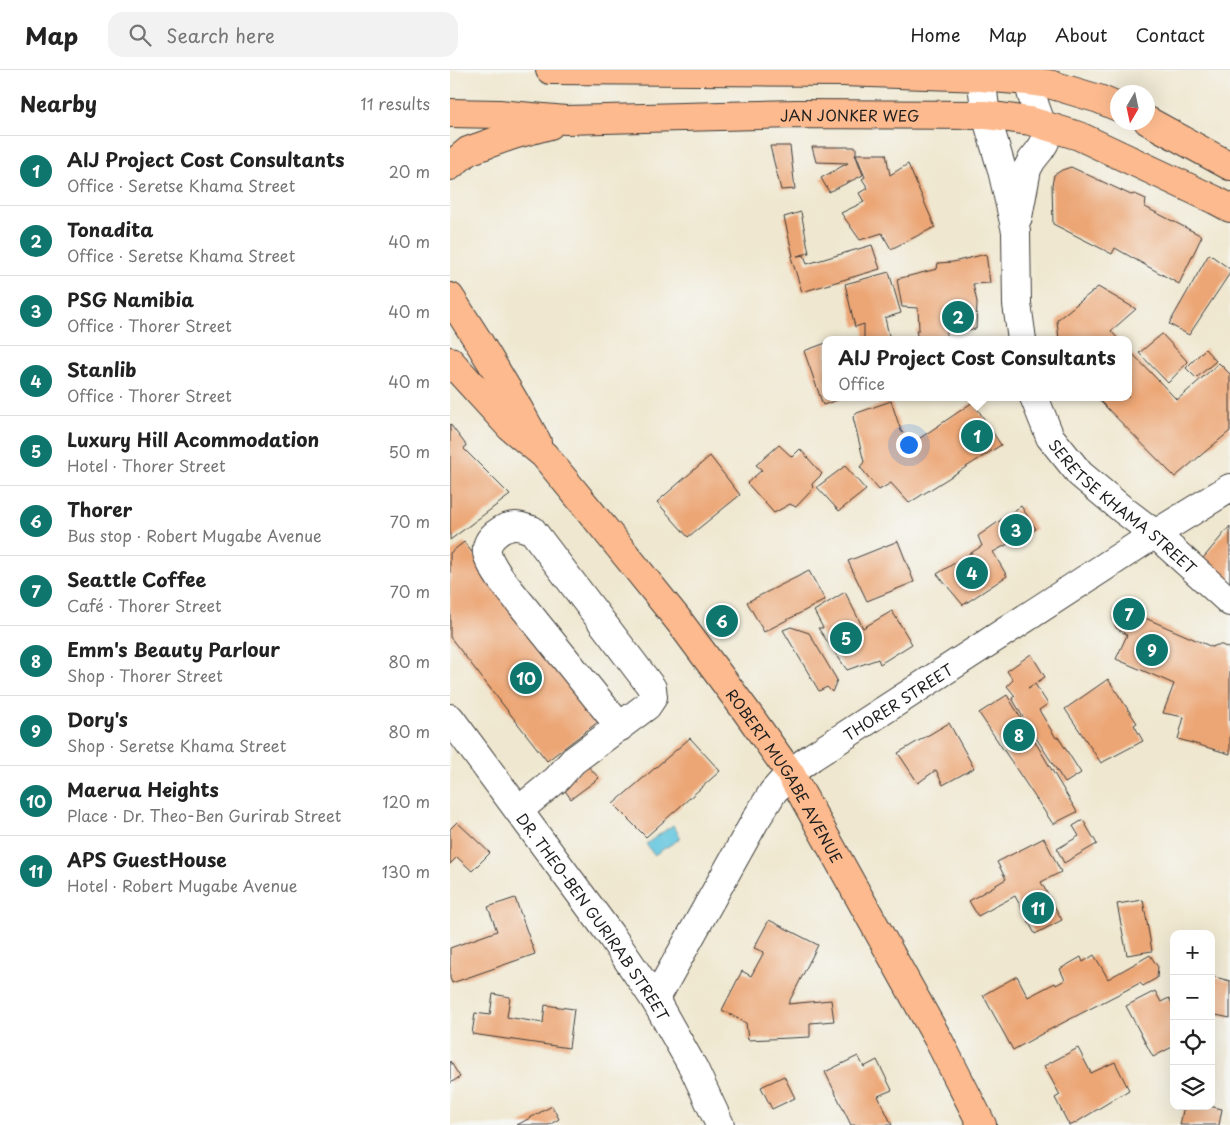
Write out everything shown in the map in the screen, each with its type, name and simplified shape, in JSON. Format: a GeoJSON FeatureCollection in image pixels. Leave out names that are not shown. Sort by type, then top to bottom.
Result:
{"type":"FeatureCollection","features":[{"type":"Feature","properties":{"kind":"main road"},"geometry":{"type":"LineString","coordinates":[[550,70],[843,72],[981,77],[1049,84],[1110,104]]}},
{"type":"Feature","properties":{"kind":"main road","name":"JAN JONKER WEG"},"geometry":{"type":"LineString","coordinates":[[450,114],[499,114],[566,120],[796,114],[986,116],[1030,121],[1079,136],[1230,208]]}},
{"type":"Feature","properties":{"kind":"main road"},"geometry":{"type":"LineString","coordinates":[[450,166],[468,151],[513,135],[566,120]]}},
{"type":"Feature","properties":{"kind":"main road"},"geometry":{"type":"LineString","coordinates":[[1155,125],[1230,166]]}},
{"type":"Feature","properties":{"kind":"main road","name":"ROBERT MUGABE AVENUE"},"geometry":{"type":"LineString","coordinates":[[450,297],[513,398],[544,455]]}},
{"type":"Feature","properties":{"kind":"main road","name":"ROBERT MUGABE AVENUE"},"geometry":{"type":"LineString","coordinates":[[450,361],[510,427],[544,455],[608,532],[680,621],[790,773],[933,1030],[982,1125]]}},
{"type":"Feature","properties":{"kind":"street"},"geometry":{"type":"LineString","coordinates":[[981,77],[986,116],[1002,170],[1016,231]]}},
{"type":"Feature","properties":{"kind":"street"},"geometry":{"type":"LineString","coordinates":[[1021,336],[1017,304],[1016,231],[1027,169],[1045,142],[1045,134],[1028,81]]}},
{"type":"Feature","properties":{"kind":"street","name":"SERETSE KHAMA STREET"},"geometry":{"type":"LineString","coordinates":[[1036,401],[1050,437],[1080,474],[1155,534],[1230,602]]}},
{"type":"Feature","properties":{"kind":"street","name":"THORER STREET"},"geometry":{"type":"LineString","coordinates":[[655,1000],[755,821],[773,792],[790,773],[820,751],[1155,534],[1230,488]]}},
{"type":"Feature","properties":{"kind":"street"},"geometry":{"type":"LineString","coordinates":[[519,810],[557,779],[573,761],[620,727],[647,706],[653,697],[652,688],[532,530],[518,526],[506,528],[494,535],[487,551],[490,563],[620,727]]}},
{"type":"Feature","properties":{"kind":"street","name":"DR. THEO-BEN GURIRAB STREET"},"geometry":{"type":"LineString","coordinates":[[450,718],[612,937],[655,1000],[694,1069],[720,1125]]}},
{"type":"Feature","properties":{"kind":"water"},"geometry":{"type":"Polygon","coordinates":[[[673,825],[681,838],[654,855],[646,844],[673,825]]]}},
{"type":"Feature","properties":{"kind":"building"},"geometry":{"type":"Polygon","coordinates":[[[770,146],[790,146],[795,189],[781,190],[770,146]]]}},
{"type":"Feature","properties":{"kind":"building"},"geometry":{"type":"Polygon","coordinates":[[[812,147],[856,147],[855,154],[863,175],[829,192],[821,178],[848,163],[816,162],[812,147]]]}},
{"type":"Feature","properties":{"kind":"building"},"geometry":{"type":"Polygon","coordinates":[[[856,154],[886,154],[890,175],[908,164],[935,227],[891,249],[882,233],[860,240],[841,213],[864,202],[859,193],[868,188],[862,179],[865,177],[856,154]]]}},
{"type":"Feature","properties":{"kind":"building"},"geometry":{"type":"Polygon","coordinates":[[[1071,167],[1131,195],[1135,194],[1146,199],[1145,207],[1202,236],[1179,284],[1115,248],[1112,254],[1053,224],[1052,185],[1054,175],[1071,167]]]}},
{"type":"Feature","properties":{"kind":"building"},"geometry":{"type":"Polygon","coordinates":[[[801,212],[809,253],[797,256],[804,255],[807,264],[872,245],[880,269],[802,292],[791,257],[793,256],[784,217],[801,212]]]}},
{"type":"Feature","properties":{"kind":"building"},"geometry":{"type":"Polygon","coordinates":[[[986,254],[990,283],[973,284],[977,302],[976,329],[946,332],[946,336],[917,336],[916,330],[919,330],[918,308],[902,307],[897,279],[937,269],[938,263],[953,262],[986,254]]]}},
{"type":"Feature","properties":{"kind":"building"},"geometry":{"type":"Polygon","coordinates":[[[1209,254],[1230,269],[1230,273],[1189,335],[1169,324],[1209,254]]]}},
{"type":"Feature","properties":{"kind":"building"},"geometry":{"type":"Polygon","coordinates":[[[889,272],[901,313],[885,318],[889,336],[864,336],[864,324],[855,327],[845,284],[889,272]]]}},
{"type":"Feature","properties":{"kind":"building"},"geometry":{"type":"Polygon","coordinates":[[[1098,287],[1136,309],[1111,331],[1115,336],[1059,336],[1057,320],[1098,287]]]}},
{"type":"Feature","properties":{"kind":"building"},"geometry":{"type":"Polygon","coordinates":[[[1162,334],[1188,362],[1168,383],[1139,353],[1162,334]]]}},
{"type":"Feature","properties":{"kind":"building"},"geometry":{"type":"Polygon","coordinates":[[[822,344],[822,401],[834,401],[823,405],[804,351],[822,344]]]}},
{"type":"Feature","properties":{"kind":"building"},"geometry":{"type":"Polygon","coordinates":[[[1205,349],[1216,361],[1196,378],[1186,368],[1205,349]]]}},
{"type":"Feature","properties":{"kind":"building"},"geometry":{"type":"Polygon","coordinates":[[[1132,353],[1177,400],[1219,363],[1230,374],[1230,431],[1175,477],[1100,401],[1132,401],[1132,353]]]}},
{"type":"Feature","properties":{"kind":"building"},"geometry":{"type":"Polygon","coordinates":[[[891,401],[901,431],[907,437],[903,439],[907,447],[973,402],[1001,445],[909,503],[891,483],[879,490],[860,467],[864,462],[853,417],[857,413],[891,401]]]}},
{"type":"Feature","properties":{"kind":"building"},"geometry":{"type":"Polygon","coordinates":[[[450,424],[466,445],[464,449],[510,495],[450,540],[450,424]]]}},
{"type":"Feature","properties":{"kind":"building"},"geometry":{"type":"Polygon","coordinates":[[[779,445],[792,457],[800,449],[822,474],[812,484],[813,489],[796,507],[790,504],[774,513],[747,483],[762,470],[756,465],[779,445]]]}},
{"type":"Feature","properties":{"kind":"building"},"geometry":{"type":"Polygon","coordinates":[[[710,456],[740,495],[688,537],[657,502],[710,456]]]}},
{"type":"Feature","properties":{"kind":"building"},"geometry":{"type":"Polygon","coordinates":[[[845,466],[866,490],[839,511],[817,487],[845,466]]]}},
{"type":"Feature","properties":{"kind":"building"},"geometry":{"type":"Polygon","coordinates":[[[1021,506],[1036,529],[993,552],[1007,576],[963,605],[937,574],[982,546],[978,536],[1021,506]]]}},
{"type":"Feature","properties":{"kind":"building"},"geometry":{"type":"Polygon","coordinates":[[[1230,526],[1230,588],[1199,563],[1230,526]]]}},
{"type":"Feature","properties":{"kind":"building"},"geometry":{"type":"Polygon","coordinates":[[[898,541],[914,582],[867,601],[848,561],[898,541]]]}},
{"type":"Feature","properties":{"kind":"building"},"geometry":{"type":"Polygon","coordinates":[[[464,542],[602,719],[547,761],[450,637],[450,553],[464,542]]]}},
{"type":"Feature","properties":{"kind":"building"},"geometry":{"type":"Polygon","coordinates":[[[809,571],[825,600],[764,632],[747,602],[809,571]]]}},
{"type":"Feature","properties":{"kind":"building"},"geometry":{"type":"Polygon","coordinates":[[[845,592],[863,628],[892,611],[912,644],[880,664],[878,659],[847,670],[818,628],[823,628],[814,611],[845,592]]]}},
{"type":"Feature","properties":{"kind":"building"},"geometry":{"type":"Polygon","coordinates":[[[1131,602],[1141,607],[1136,614],[1212,647],[1222,645],[1230,649],[1230,754],[1178,739],[1184,717],[1163,713],[1174,684],[1116,659],[1127,635],[1116,628],[1113,619],[1114,613],[1116,608],[1123,603],[1131,602]]]}},
{"type":"Feature","properties":{"kind":"building"},"geometry":{"type":"Polygon","coordinates":[[[791,627],[809,633],[837,680],[832,692],[827,687],[819,691],[783,630],[791,627]]]}},
{"type":"Feature","properties":{"kind":"building"},"geometry":{"type":"Polygon","coordinates":[[[1031,654],[1045,677],[1028,688],[1035,684],[1048,704],[1039,710],[1081,773],[1065,783],[1024,719],[1012,698],[1015,696],[1007,686],[1013,680],[1007,671],[1031,654]]]}},
{"type":"Feature","properties":{"kind":"building"},"geometry":{"type":"Polygon","coordinates":[[[1108,679],[1137,723],[1134,725],[1143,741],[1101,763],[1065,709],[1108,679]]]}},
{"type":"Feature","properties":{"kind":"building"},"geometry":{"type":"Polygon","coordinates":[[[1007,695],[1077,812],[1053,824],[979,713],[1007,695]]]}},
{"type":"Feature","properties":{"kind":"building"},"geometry":{"type":"Polygon","coordinates":[[[949,723],[974,768],[943,785],[936,770],[918,783],[898,753],[949,723]]]}},
{"type":"Feature","properties":{"kind":"building"},"geometry":{"type":"Polygon","coordinates":[[[690,738],[720,771],[646,837],[613,804],[690,738]]]}},
{"type":"Feature","properties":{"kind":"building"},"geometry":{"type":"Polygon","coordinates":[[[587,765],[599,778],[571,799],[561,785],[587,765]]]}},
{"type":"Feature","properties":{"kind":"building"},"geometry":{"type":"Polygon","coordinates":[[[1083,820],[1097,844],[1064,863],[1057,849],[1079,836],[1073,826],[1083,820]]]}},
{"type":"Feature","properties":{"kind":"building"},"geometry":{"type":"Polygon","coordinates":[[[457,822],[490,853],[472,871],[457,857],[450,864],[450,829],[457,822]]]}},
{"type":"Feature","properties":{"kind":"building"},"geometry":{"type":"Polygon","coordinates":[[[1044,838],[1061,872],[1041,882],[1062,920],[1035,934],[1015,896],[978,916],[969,901],[1006,879],[997,862],[1044,838]]]}},
{"type":"Feature","properties":{"kind":"building"},"geometry":{"type":"Polygon","coordinates":[[[515,898],[535,954],[452,983],[450,978],[450,948],[497,931],[488,907],[515,898]]]}},
{"type":"Feature","properties":{"kind":"building"},"geometry":{"type":"Polygon","coordinates":[[[1143,900],[1152,951],[1127,955],[1117,904],[1143,900]]]}},
{"type":"Feature","properties":{"kind":"building"},"geometry":{"type":"Polygon","coordinates":[[[769,920],[818,945],[788,1004],[831,1000],[834,1021],[810,1023],[810,1037],[748,1040],[746,1023],[722,1010],[742,971],[751,976],[764,952],[754,948],[769,920]]]}},
{"type":"Feature","properties":{"kind":"building"},"geometry":{"type":"Polygon","coordinates":[[[1094,955],[1108,979],[1150,955],[1158,967],[1157,978],[1143,986],[1140,983],[1013,1050],[983,995],[1017,976],[1028,997],[1065,980],[1060,969],[1081,957],[1083,962],[1094,955]]]}},
{"type":"Feature","properties":{"kind":"building"},"geometry":{"type":"Polygon","coordinates":[[[1215,977],[1230,981],[1230,1018],[1215,1015],[1215,977]]]}},
{"type":"Feature","properties":{"kind":"building"},"geometry":{"type":"Polygon","coordinates":[[[1155,991],[1161,1002],[1169,998],[1170,1048],[1153,1057],[1126,1006],[1155,991]]]}},
{"type":"Feature","properties":{"kind":"building"},"geometry":{"type":"Polygon","coordinates":[[[493,994],[510,997],[507,1017],[543,1023],[545,1005],[574,1009],[569,1048],[472,1034],[475,1013],[490,1015],[493,994]]]}},
{"type":"Feature","properties":{"kind":"building"},"geometry":{"type":"Polygon","coordinates":[[[1078,1048],[1091,1073],[1115,1062],[1129,1090],[1072,1125],[1069,1125],[1055,1098],[1060,1095],[1044,1066],[1078,1048]]]}},
{"type":"Feature","properties":{"kind":"building"},"geometry":{"type":"Polygon","coordinates":[[[858,1056],[864,1067],[877,1060],[892,1090],[878,1096],[892,1125],[851,1125],[825,1072],[858,1056]]]}},
{"type":"Feature","properties":{"kind":"building"},"geometry":{"type":"Polygon","coordinates":[[[450,1061],[460,1077],[450,1083],[450,1061]]]}},
{"type":"Feature","properties":{"kind":"building"},"geometry":{"type":"Polygon","coordinates":[[[784,1076],[795,1098],[772,1109],[761,1087],[784,1076]]]}},
{"type":"Feature","properties":{"kind":"building"},"geometry":{"type":"Polygon","coordinates":[[[552,1106],[559,1119],[549,1125],[517,1125],[552,1106]]]}},
{"type":"Feature","properties":{"kind":"building"},"geometry":{"type":"Polygon","coordinates":[[[1215,1107],[1222,1109],[1219,1125],[1180,1125],[1183,1110],[1215,1110],[1215,1107]]]}},
{"type":"Feature","properties":{"kind":"place","name":"Tonadita"},"geometry":{"type":"Point","coordinates":[958,317]}},
{"type":"Feature","properties":{"kind":"place","name":"AIJ Project Cost Consultants"},"geometry":{"type":"Point","coordinates":[977,436]}},
{"type":"Feature","properties":{"kind":"place","name":"PSG Namibia"},"geometry":{"type":"Point","coordinates":[1016,530]}},
{"type":"Feature","properties":{"kind":"place","name":"Stanlib"},"geometry":{"type":"Point","coordinates":[972,573]}},
{"type":"Feature","properties":{"kind":"place","name":"Seattle Coffee"},"geometry":{"type":"Point","coordinates":[1129,614]}},
{"type":"Feature","properties":{"kind":"place","name":"Thorer"},"geometry":{"type":"Point","coordinates":[722,621]}},
{"type":"Feature","properties":{"kind":"place","name":"Luxury Hill Acommodation"},"geometry":{"type":"Point","coordinates":[846,638]}},
{"type":"Feature","properties":{"kind":"place","name":"Dory's"},"geometry":{"type":"Point","coordinates":[1152,650]}},
{"type":"Feature","properties":{"kind":"place","name":"Maerua Heights"},"geometry":{"type":"Point","coordinates":[526,678]}},
{"type":"Feature","properties":{"kind":"place","name":"Emm's Beauty Parlour"},"geometry":{"type":"Point","coordinates":[1019,735]}},
{"type":"Feature","properties":{"kind":"place","name":"APS GuestHouse"},"geometry":{"type":"Point","coordinates":[1038,908]}}]}
